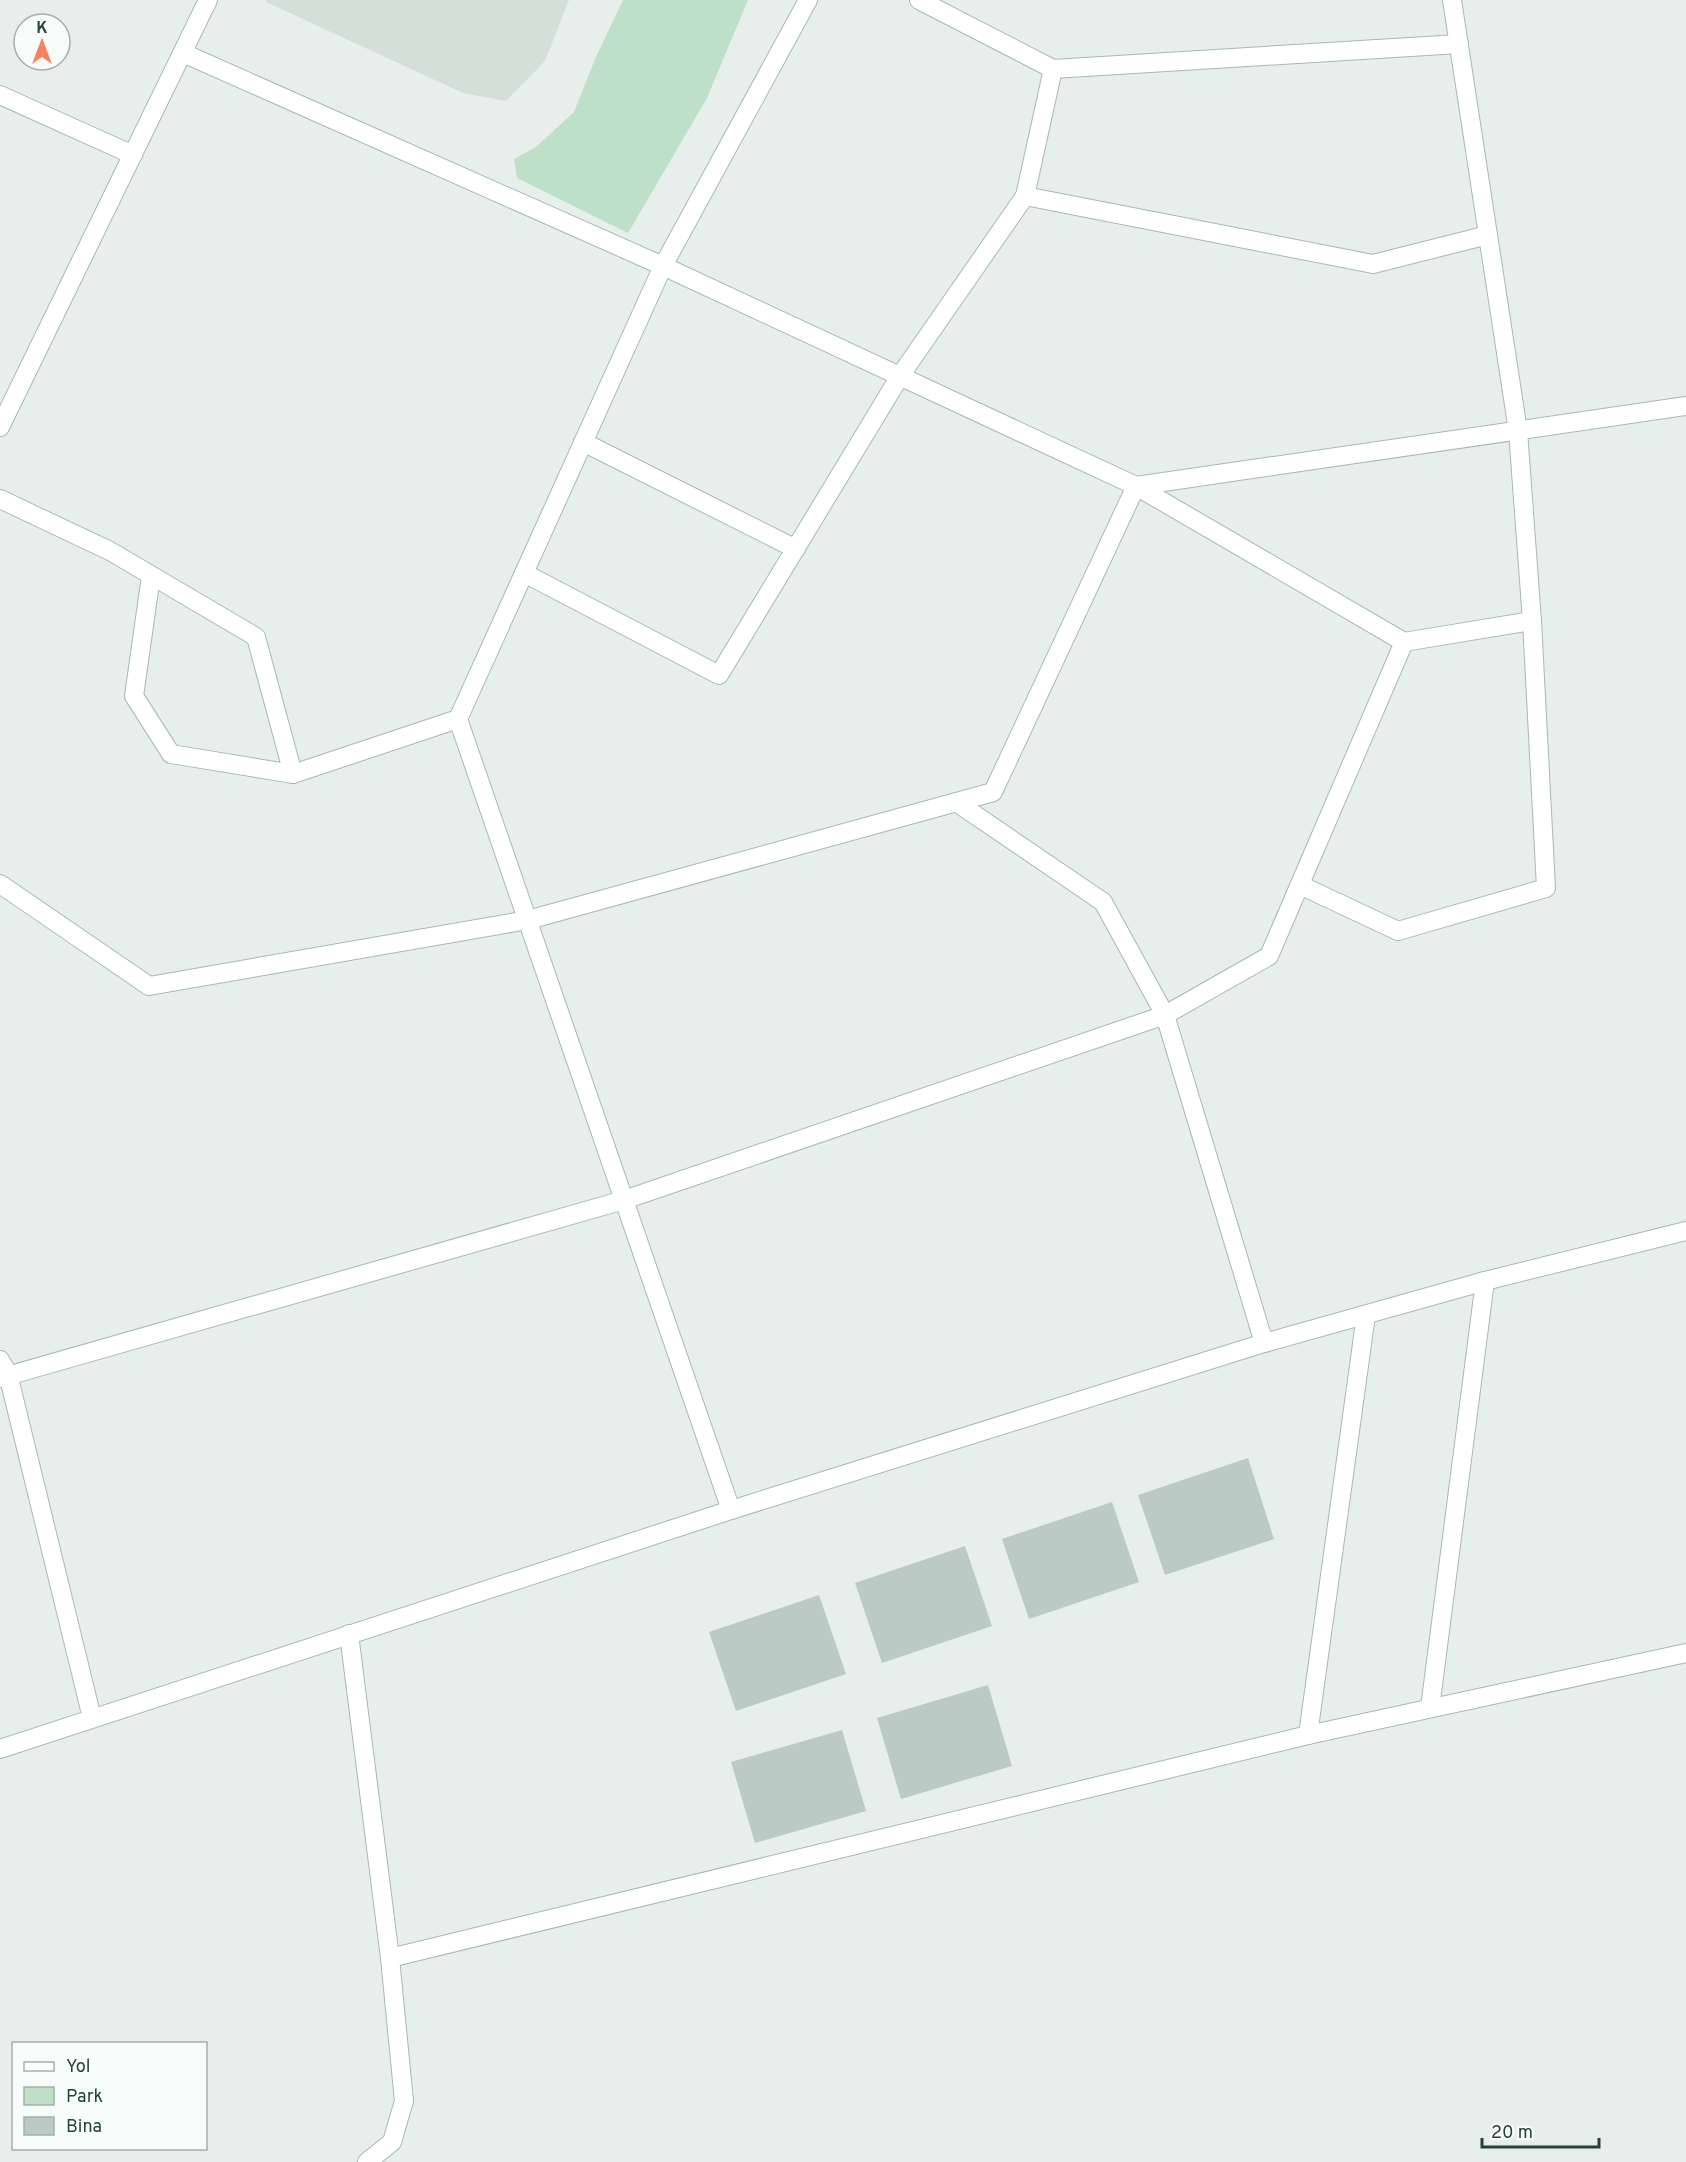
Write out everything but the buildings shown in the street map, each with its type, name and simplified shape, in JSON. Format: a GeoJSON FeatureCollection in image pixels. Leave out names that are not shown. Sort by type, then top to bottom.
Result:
{"type":"FeatureCollection","features":[{"type":"Feature","properties":{"kind":"street"},"geometry":{"type":"LineString","coordinates":[[0,427],[208,0]]}},
{"type":"Feature","properties":{"kind":"street"},"geometry":{"type":"LineString","coordinates":[[731,1509],[458,719],[663,266],[808,0]]}},
{"type":"Feature","properties":{"kind":"street"},"geometry":{"type":"LineString","coordinates":[[919,0],[1053,69],[1459,44]]}},
{"type":"Feature","properties":{"kind":"street"},"geometry":{"type":"LineString","coordinates":[[1300,885],[1398,931],[1546,888],[1532,621],[1518,430],[1452,0]]}},
{"type":"Feature","properties":{"kind":"street"},"geometry":{"type":"LineString","coordinates":[[183,53],[663,266],[1136,486],[1404,642],[1532,621]]}},
{"type":"Feature","properties":{"kind":"street"},"geometry":{"type":"LineString","coordinates":[[524,573],[719,675],[900,376],[1025,196],[1053,69]]}},
{"type":"Feature","properties":{"kind":"street"},"geometry":{"type":"LineString","coordinates":[[0,95],[133,155]]}},
{"type":"Feature","properties":{"kind":"street"},"geometry":{"type":"LineString","coordinates":[[1025,196],[1373,264],[1488,234]]}},
{"type":"Feature","properties":{"kind":"street"},"geometry":{"type":"LineString","coordinates":[[1136,486],[1686,406]]}},
{"type":"Feature","properties":{"kind":"street"},"geometry":{"type":"LineString","coordinates":[[583,441],[796,549]]}},
{"type":"Feature","properties":{"kind":"street"},"geometry":{"type":"LineString","coordinates":[[0,884],[149,986],[528,920],[993,792],[1136,486]]}},
{"type":"Feature","properties":{"kind":"street"},"geometry":{"type":"LineString","coordinates":[[0,499],[110,552],[256,637],[293,774]]}},
{"type":"Feature","properties":{"kind":"street"},"geometry":{"type":"LineString","coordinates":[[151,576],[134,696],[171,754],[293,774],[458,719]]}},
{"type":"Feature","properties":{"kind":"street"},"geometry":{"type":"LineString","coordinates":[[92,1718],[3,1371],[624,1200],[1165,1015],[1269,956],[1404,642]]}},
{"type":"Feature","properties":{"kind":"street"},"geometry":{"type":"LineString","coordinates":[[956,802],[1103,902],[1165,1015],[1264,1343]]}},
{"type":"Feature","properties":{"kind":"street"},"geometry":{"type":"LineString","coordinates":[[0,1749],[731,1509],[1264,1343],[1485,1281],[1686,1231]]}},
{"type":"Feature","properties":{"kind":"street"},"geometry":{"type":"LineString","coordinates":[[1430,1708],[1485,1281]]}},
{"type":"Feature","properties":{"kind":"street"},"geometry":{"type":"LineString","coordinates":[[1308,1735],[1366,1315]]}},
{"type":"Feature","properties":{"kind":"street"},"geometry":{"type":"LineString","coordinates":[[349,1634],[390,1958],[404,2101],[392,2142],[367,2162]]}},
{"type":"Feature","properties":{"kind":"street"},"geometry":{"type":"LineString","coordinates":[[390,1958],[1308,1735],[1686,1653]]}},
{"type":"Feature","properties":{"kind":"shaded area"},"geometry":{"type":"Polygon","coordinates":[[[267,0],[569,0],[545,61],[506,101],[463,93],[266,2],[267,0]]]}},
{"type":"Feature","properties":{"kind":"green space"},"geometry":{"type":"Polygon","coordinates":[[[623,0],[748,0],[707,98],[628,233],[517,178],[514,159],[536,147],[574,112],[596,57],[623,0]]]}}]}
